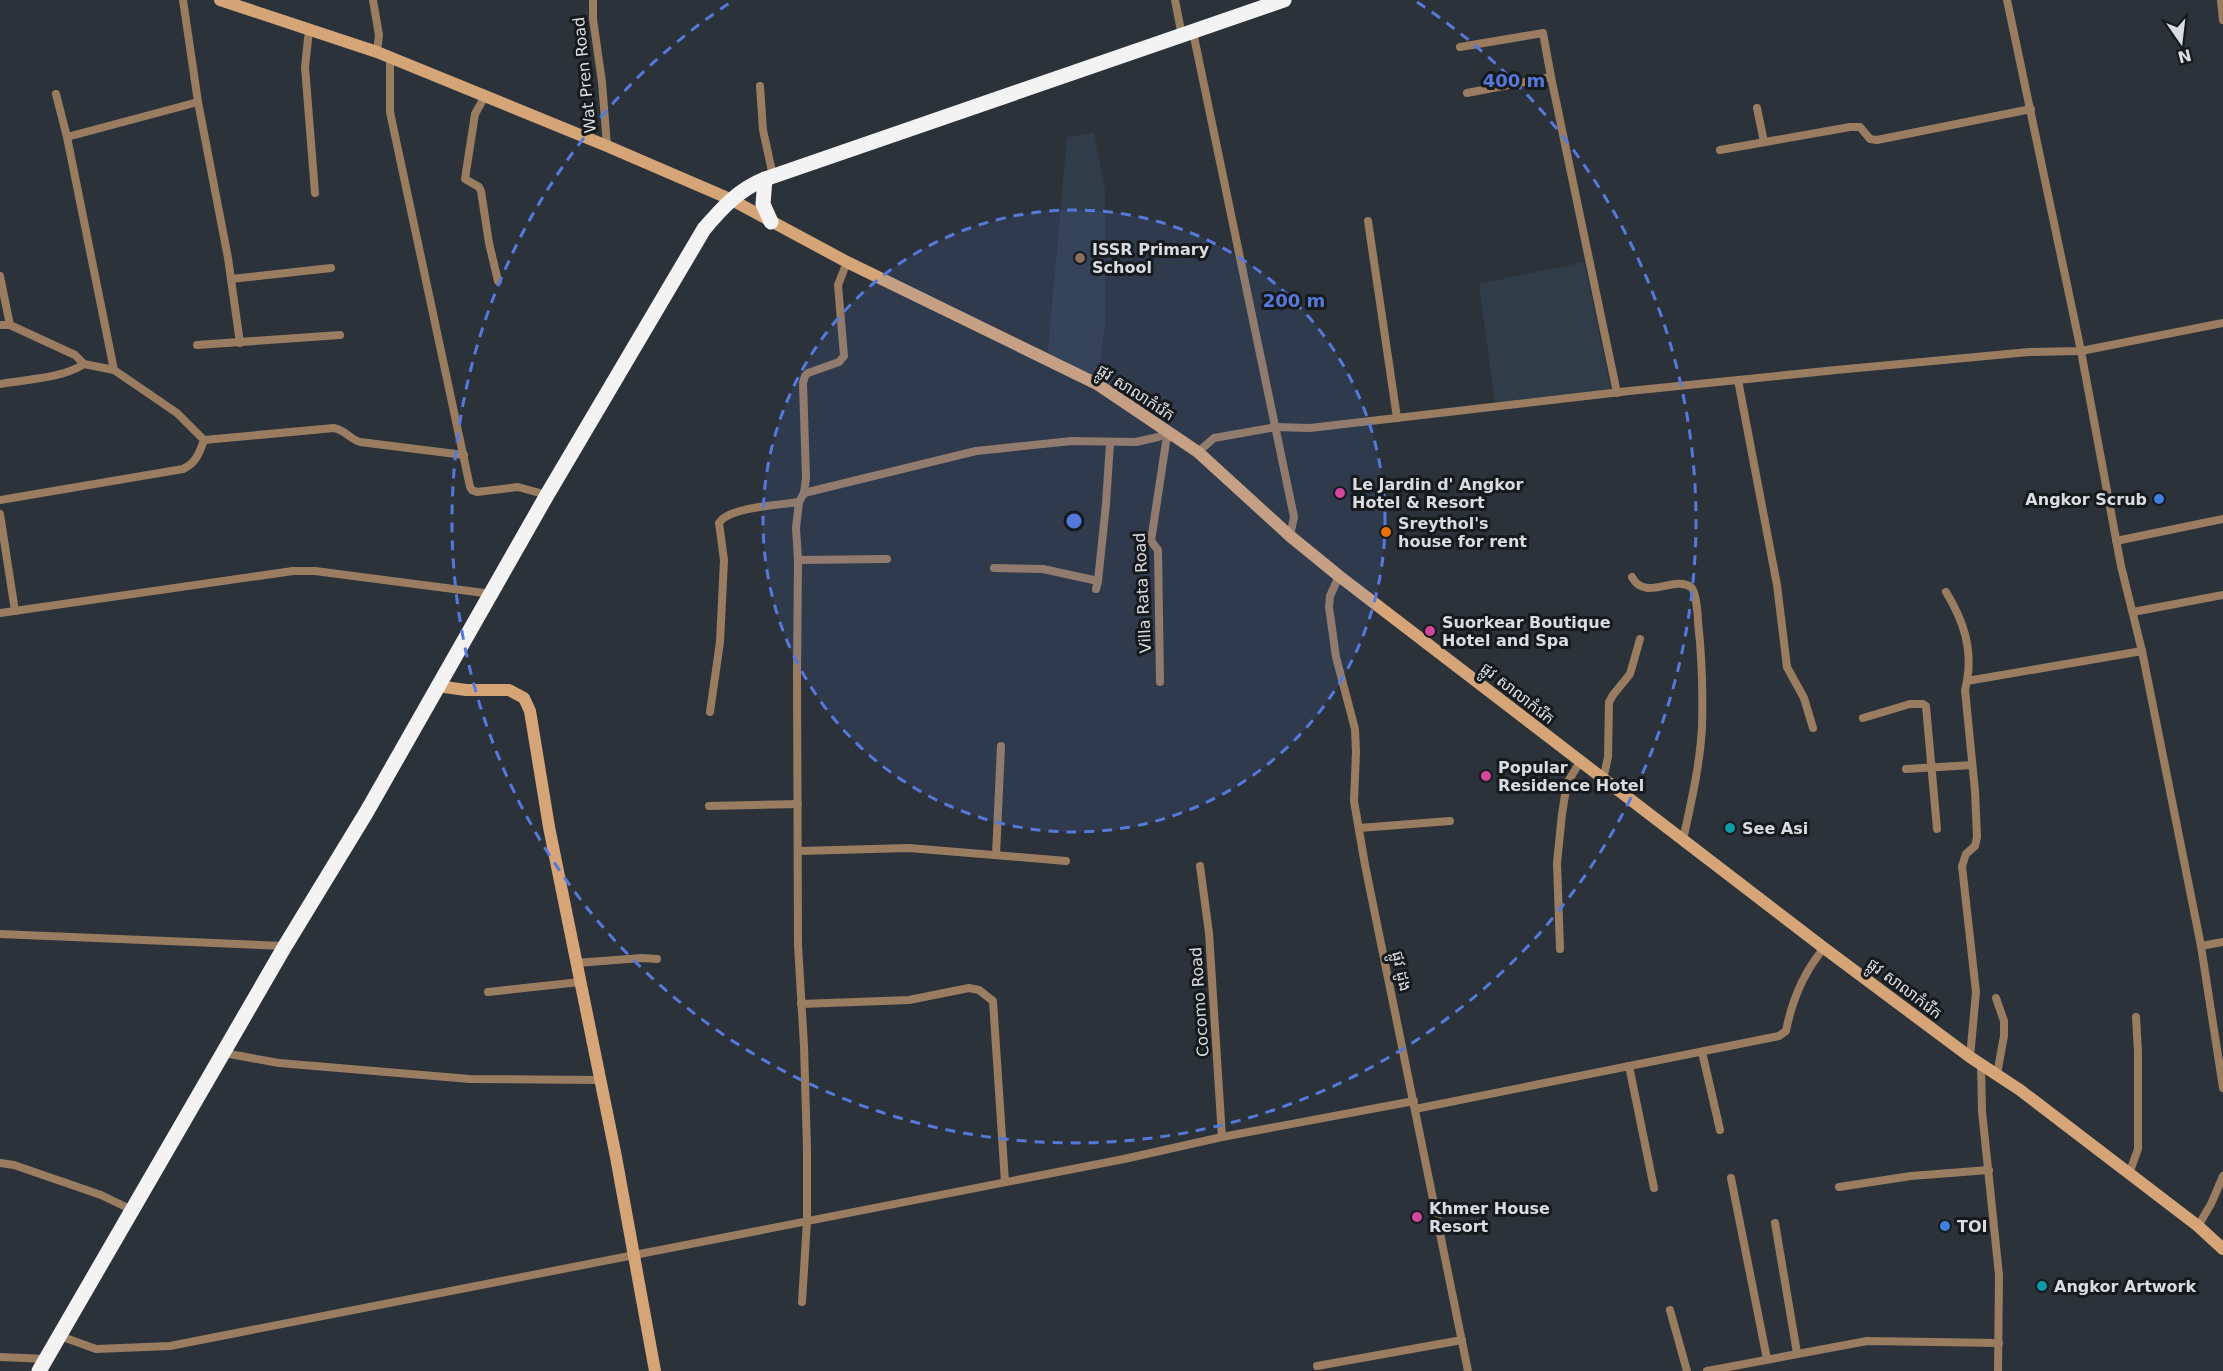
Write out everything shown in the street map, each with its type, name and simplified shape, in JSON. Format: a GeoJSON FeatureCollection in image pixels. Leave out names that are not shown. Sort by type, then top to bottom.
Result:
{"type":"FeatureCollection","features":[{"type":"Feature","properties":{"kind":"highway"},"geometry":{"type":"LineString","coordinates":[[42,1365],[285,946],[366,813],[547,495],[704,229],[730,199],[752,184],[769,177],[1284,0]]}},
{"type":"Feature","properties":{"kind":"highway"},"geometry":{"type":"LineString","coordinates":[[769,177],[763,204],[771,222]]}},
{"type":"Feature","properties":{"kind":"street"},"geometry":{"type":"LineString","coordinates":[[183,0],[198,102],[231,279],[240,343]]}},
{"type":"Feature","properties":{"kind":"street","name":"ផ្លូវ សាលាកំរើក"},"geometry":{"type":"LineString","coordinates":[[220,0],[308,34],[377,52],[730,199],[847,262],[1097,384],[1198,452],[1337,580],[1824,948],[1997,1074],[2198,1226],[2223,1250]]}},
{"type":"Feature","properties":{"kind":"street"},"geometry":{"type":"LineString","coordinates":[[373,0],[379,35],[377,52]]}},
{"type":"Feature","properties":{"kind":"street","name":"Wat Pren Road"},"geometry":{"type":"LineString","coordinates":[[593,0],[593,20],[602,82],[607,146]]}},
{"type":"Feature","properties":{"kind":"street"},"geometry":{"type":"LineString","coordinates":[[1175,0],[1188,34],[1276,427],[1294,517],[1290,536]]}},
{"type":"Feature","properties":{"kind":"street"},"geometry":{"type":"LineString","coordinates":[[2007,0],[2081,351],[2116,541],[2142,651],[2201,946],[2223,1088]]}},
{"type":"Feature","properties":{"kind":"street"},"geometry":{"type":"LineString","coordinates":[[2221,0],[2223,20]]}},
{"type":"Feature","properties":{"kind":"street"},"geometry":{"type":"LineString","coordinates":[[1460,47],[1543,33],[1617,393]]}},
{"type":"Feature","properties":{"kind":"street"},"geometry":{"type":"LineString","coordinates":[[308,34],[305,67],[315,193]]}},
{"type":"Feature","properties":{"kind":"street"},"geometry":{"type":"LineString","coordinates":[[390,58],[390,112],[472,490],[477,492],[519,487],[547,495]]}},
{"type":"Feature","properties":{"kind":"street"},"geometry":{"type":"LineString","coordinates":[[1467,93],[1551,77]]}},
{"type":"Feature","properties":{"kind":"street"},"geometry":{"type":"LineString","coordinates":[[760,86],[769,177]]}},
{"type":"Feature","properties":{"kind":"street"},"geometry":{"type":"LineString","coordinates":[[56,94],[67,137],[114,370]]}},
{"type":"Feature","properties":{"kind":"street"},"geometry":{"type":"LineString","coordinates":[[485,96],[475,114],[465,179],[466,182],[479,187],[481,191],[498,281]]}},
{"type":"Feature","properties":{"kind":"street"},"geometry":{"type":"LineString","coordinates":[[67,137],[198,102]]}},
{"type":"Feature","properties":{"kind":"street"},"geometry":{"type":"LineString","coordinates":[[1757,108],[1764,142]]}},
{"type":"Feature","properties":{"kind":"street"},"geometry":{"type":"LineString","coordinates":[[1720,150],[1850,127],[1860,127],[1870,139],[1877,140],[2031,109]]}},
{"type":"Feature","properties":{"kind":"street"},"geometry":{"type":"LineString","coordinates":[[1368,221],[1397,418]]}},
{"type":"Feature","properties":{"kind":"street"},"geometry":{"type":"LineString","coordinates":[[802,1302],[807,1221],[804,1046],[798,945],[798,560],[796,528],[806,478],[803,383],[808,373],[839,362],[844,356],[838,285],[847,262]]}},
{"type":"Feature","properties":{"kind":"street"},"geometry":{"type":"LineString","coordinates":[[231,279],[331,268]]}},
{"type":"Feature","properties":{"kind":"street"},"geometry":{"type":"LineString","coordinates":[[0,276],[10,325]]}},
{"type":"Feature","properties":{"kind":"street"},"geometry":{"type":"LineString","coordinates":[[1198,452],[1214,438],[1276,427],[1310,428],[1738,380],[2029,352],[2081,351],[2223,323]]}},
{"type":"Feature","properties":{"kind":"street"},"geometry":{"type":"LineString","coordinates":[[0,325],[10,325],[75,355],[84,364],[114,370],[177,414],[204,440],[334,428],[345,431],[354,441],[464,455]]}},
{"type":"Feature","properties":{"kind":"street"},"geometry":{"type":"LineString","coordinates":[[197,345],[339,335]]}},
{"type":"Feature","properties":{"kind":"street"},"geometry":{"type":"LineString","coordinates":[[0,384],[62,374],[74,371],[84,364]]}},
{"type":"Feature","properties":{"kind":"street"},"geometry":{"type":"LineString","coordinates":[[1738,380],[1777,585],[1787,667],[1804,698],[1813,728]]}},
{"type":"Feature","properties":{"kind":"street"},"geometry":{"type":"LineString","coordinates":[[710,712],[722,611],[724,560],[718,530],[719,523],[724,516],[976,451],[1072,441],[1136,442],[1170,433]]}},
{"type":"Feature","properties":{"kind":"street","name":"Villa Rata Road"},"geometry":{"type":"LineString","coordinates":[[1160,682],[1158,550],[1151,541],[1166,442],[1170,433]]}},
{"type":"Feature","properties":{"kind":"street"},"geometry":{"type":"LineString","coordinates":[[0,500],[183,469],[198,457],[204,440]]}},
{"type":"Feature","properties":{"kind":"street"},"geometry":{"type":"LineString","coordinates":[[994,568],[1043,569],[1096,585],[1106,504],[1110,443]]}},
{"type":"Feature","properties":{"kind":"street"},"geometry":{"type":"LineString","coordinates":[[0,514],[15,611]]}},
{"type":"Feature","properties":{"kind":"street"},"geometry":{"type":"LineString","coordinates":[[2116,541],[2223,519]]}},
{"type":"Feature","properties":{"kind":"street"},"geometry":{"type":"LineString","coordinates":[[798,560],[887,559]]}},
{"type":"Feature","properties":{"kind":"street"},"geometry":{"type":"LineString","coordinates":[[0,613],[293,571],[315,571],[492,594]]}},
{"type":"Feature","properties":{"kind":"street"},"geometry":{"type":"LineString","coordinates":[[1632,577],[1636,585],[1642,588],[1690,586],[1693,589],[1697,608],[1701,652],[1701,730],[1683,840]]}},
{"type":"Feature","properties":{"kind":"street","name":"ផ្លូវ ដូង"},"geometry":{"type":"LineString","coordinates":[[1337,580],[1330,596],[1336,657],[1355,729],[1354,801],[1468,1371]]}},
{"type":"Feature","properties":{"kind":"street"},"geometry":{"type":"LineString","coordinates":[[1946,592],[1963,624],[1970,665],[1965,690],[1977,837],[1975,846],[1966,854],[1962,866],[1976,992],[1976,1060],[1998,1275],[1998,1371]]}},
{"type":"Feature","properties":{"kind":"street"},"geometry":{"type":"LineString","coordinates":[[2133,612],[2223,595]]}},
{"type":"Feature","properties":{"kind":"street"},"geometry":{"type":"LineString","coordinates":[[1603,780],[1608,757],[1609,702],[1630,674],[1640,639]]}},
{"type":"Feature","properties":{"kind":"street"},"geometry":{"type":"LineString","coordinates":[[1967,681],[2142,651]]}},
{"type":"Feature","properties":{"kind":"street"},"geometry":{"type":"LineString","coordinates":[[437,686],[466,690],[509,690],[524,698],[530,711],[549,827],[655,1371]]}},
{"type":"Feature","properties":{"kind":"street"},"geometry":{"type":"LineString","coordinates":[[1863,718],[1910,704],[1923,704],[1928,713],[1936,829]]}},
{"type":"Feature","properties":{"kind":"street"},"geometry":{"type":"LineString","coordinates":[[996,855],[1001,746]]}},
{"type":"Feature","properties":{"kind":"street"},"geometry":{"type":"LineString","coordinates":[[1560,950],[1557,863],[1562,814],[1567,783],[1580,762]]}},
{"type":"Feature","properties":{"kind":"street"},"geometry":{"type":"LineString","coordinates":[[1905,769],[1972,765]]}},
{"type":"Feature","properties":{"kind":"street"},"geometry":{"type":"LineString","coordinates":[[709,806],[798,804]]}},
{"type":"Feature","properties":{"kind":"street"},"geometry":{"type":"LineString","coordinates":[[1359,828],[1450,821]]}},
{"type":"Feature","properties":{"kind":"street"},"geometry":{"type":"LineString","coordinates":[[799,851],[909,848],[1066,861]]}},
{"type":"Feature","properties":{"kind":"street","name":"Cocomo Road"},"geometry":{"type":"LineString","coordinates":[[1200,866],[1209,933],[1222,1137]]}},
{"type":"Feature","properties":{"kind":"street"},"geometry":{"type":"LineString","coordinates":[[0,934],[285,946]]}},
{"type":"Feature","properties":{"kind":"street"},"geometry":{"type":"LineString","coordinates":[[2201,946],[2223,942]]}},
{"type":"Feature","properties":{"kind":"street"},"geometry":{"type":"LineString","coordinates":[[60,1336],[96,1348],[170,1346],[633,1256],[1222,1137],[1414,1105],[1764,1040],[1785,1033],[1800,984],[1824,948]]}},
{"type":"Feature","properties":{"kind":"street"},"geometry":{"type":"LineString","coordinates":[[576,963],[657,959]]}},
{"type":"Feature","properties":{"kind":"street"},"geometry":{"type":"LineString","coordinates":[[488,992],[580,982]]}},
{"type":"Feature","properties":{"kind":"street"},"geometry":{"type":"LineString","coordinates":[[801,1004],[909,1000],[969,988],[987,995],[993,1001],[1005,1182]]}},
{"type":"Feature","properties":{"kind":"street"},"geometry":{"type":"LineString","coordinates":[[1996,998],[2004,1021],[2004,1035],[1997,1074]]}},
{"type":"Feature","properties":{"kind":"street"},"geometry":{"type":"LineString","coordinates":[[2129,1174],[2138,1149],[2136,1017]]}},
{"type":"Feature","properties":{"kind":"street"},"geometry":{"type":"LineString","coordinates":[[1702,1052],[1720,1130]]}},
{"type":"Feature","properties":{"kind":"street"},"geometry":{"type":"LineString","coordinates":[[224,1053],[279,1063],[471,1079],[599,1080]]}},
{"type":"Feature","properties":{"kind":"street"},"geometry":{"type":"LineString","coordinates":[[1629,1066],[1654,1188]]}},
{"type":"Feature","properties":{"kind":"street"},"geometry":{"type":"LineString","coordinates":[[0,1163],[14,1165],[101,1195],[132,1210]]}},
{"type":"Feature","properties":{"kind":"street"},"geometry":{"type":"LineString","coordinates":[[1839,1187],[1911,1176],[1989,1170]]}},
{"type":"Feature","properties":{"kind":"street"},"geometry":{"type":"LineString","coordinates":[[2198,1226],[2223,1176]]}},
{"type":"Feature","properties":{"kind":"street"},"geometry":{"type":"LineString","coordinates":[[1731,1178],[1767,1359]]}},
{"type":"Feature","properties":{"kind":"street"},"geometry":{"type":"LineString","coordinates":[[1775,1222],[1797,1353]]}},
{"type":"Feature","properties":{"kind":"street"},"geometry":{"type":"LineString","coordinates":[[1670,1310],[1687,1371]]}},
{"type":"Feature","properties":{"kind":"street"},"geometry":{"type":"LineString","coordinates":[[1317,1369],[1462,1340]]}},
{"type":"Feature","properties":{"kind":"street"},"geometry":{"type":"LineString","coordinates":[[1707,1371],[1873,1340],[1999,1343]]}},
{"type":"Feature","properties":{"kind":"street"},"geometry":{"type":"LineString","coordinates":[[0,1357],[42,1365]]}},
{"type":"Feature","properties":{"kind":"shaded area","name":"ISSR Primary School"},"geometry":{"type":"Polygon","coordinates":[[[1094,133],[1105,189],[1105,327],[1097,384],[1047,361],[1067,137],[1094,133]]]}},
{"type":"Feature","properties":{"kind":"shaded area"},"geometry":{"type":"Polygon","coordinates":[[[1584,262],[1611,391],[1495,404],[1479,284],[1584,262]]]}},
{"type":"Feature","properties":{"kind":"place","name":"ISSR Primary School"},"geometry":{"type":"Point","coordinates":[1080,258]}},
{"type":"Feature","properties":{"kind":"place","name":"Le Jardin d' Angkor Hotel & Resort"},"geometry":{"type":"Point","coordinates":[1340,493]}},
{"type":"Feature","properties":{"kind":"place","name":"Angkor Scrub"},"geometry":{"type":"Point","coordinates":[2159,499]}},
{"type":"Feature","properties":{"kind":"place","name":"Sreythol's house for rent"},"geometry":{"type":"Point","coordinates":[1386,532]}},
{"type":"Feature","properties":{"kind":"place","name":"Suorkear Boutique Hotel and Spa"},"geometry":{"type":"Point","coordinates":[1430,631]}},
{"type":"Feature","properties":{"kind":"place","name":"Popular Residence Hotel"},"geometry":{"type":"Point","coordinates":[1486,776]}},
{"type":"Feature","properties":{"kind":"place","name":"See Asi"},"geometry":{"type":"Point","coordinates":[1730,828]}},
{"type":"Feature","properties":{"kind":"place","name":"Khmer House Resort"},"geometry":{"type":"Point","coordinates":[1417,1217]}},
{"type":"Feature","properties":{"kind":"place","name":"TOI"},"geometry":{"type":"Point","coordinates":[1945,1226]}},
{"type":"Feature","properties":{"kind":"place","name":"Angkor Artwork"},"geometry":{"type":"Point","coordinates":[2042,1286]}}]}
